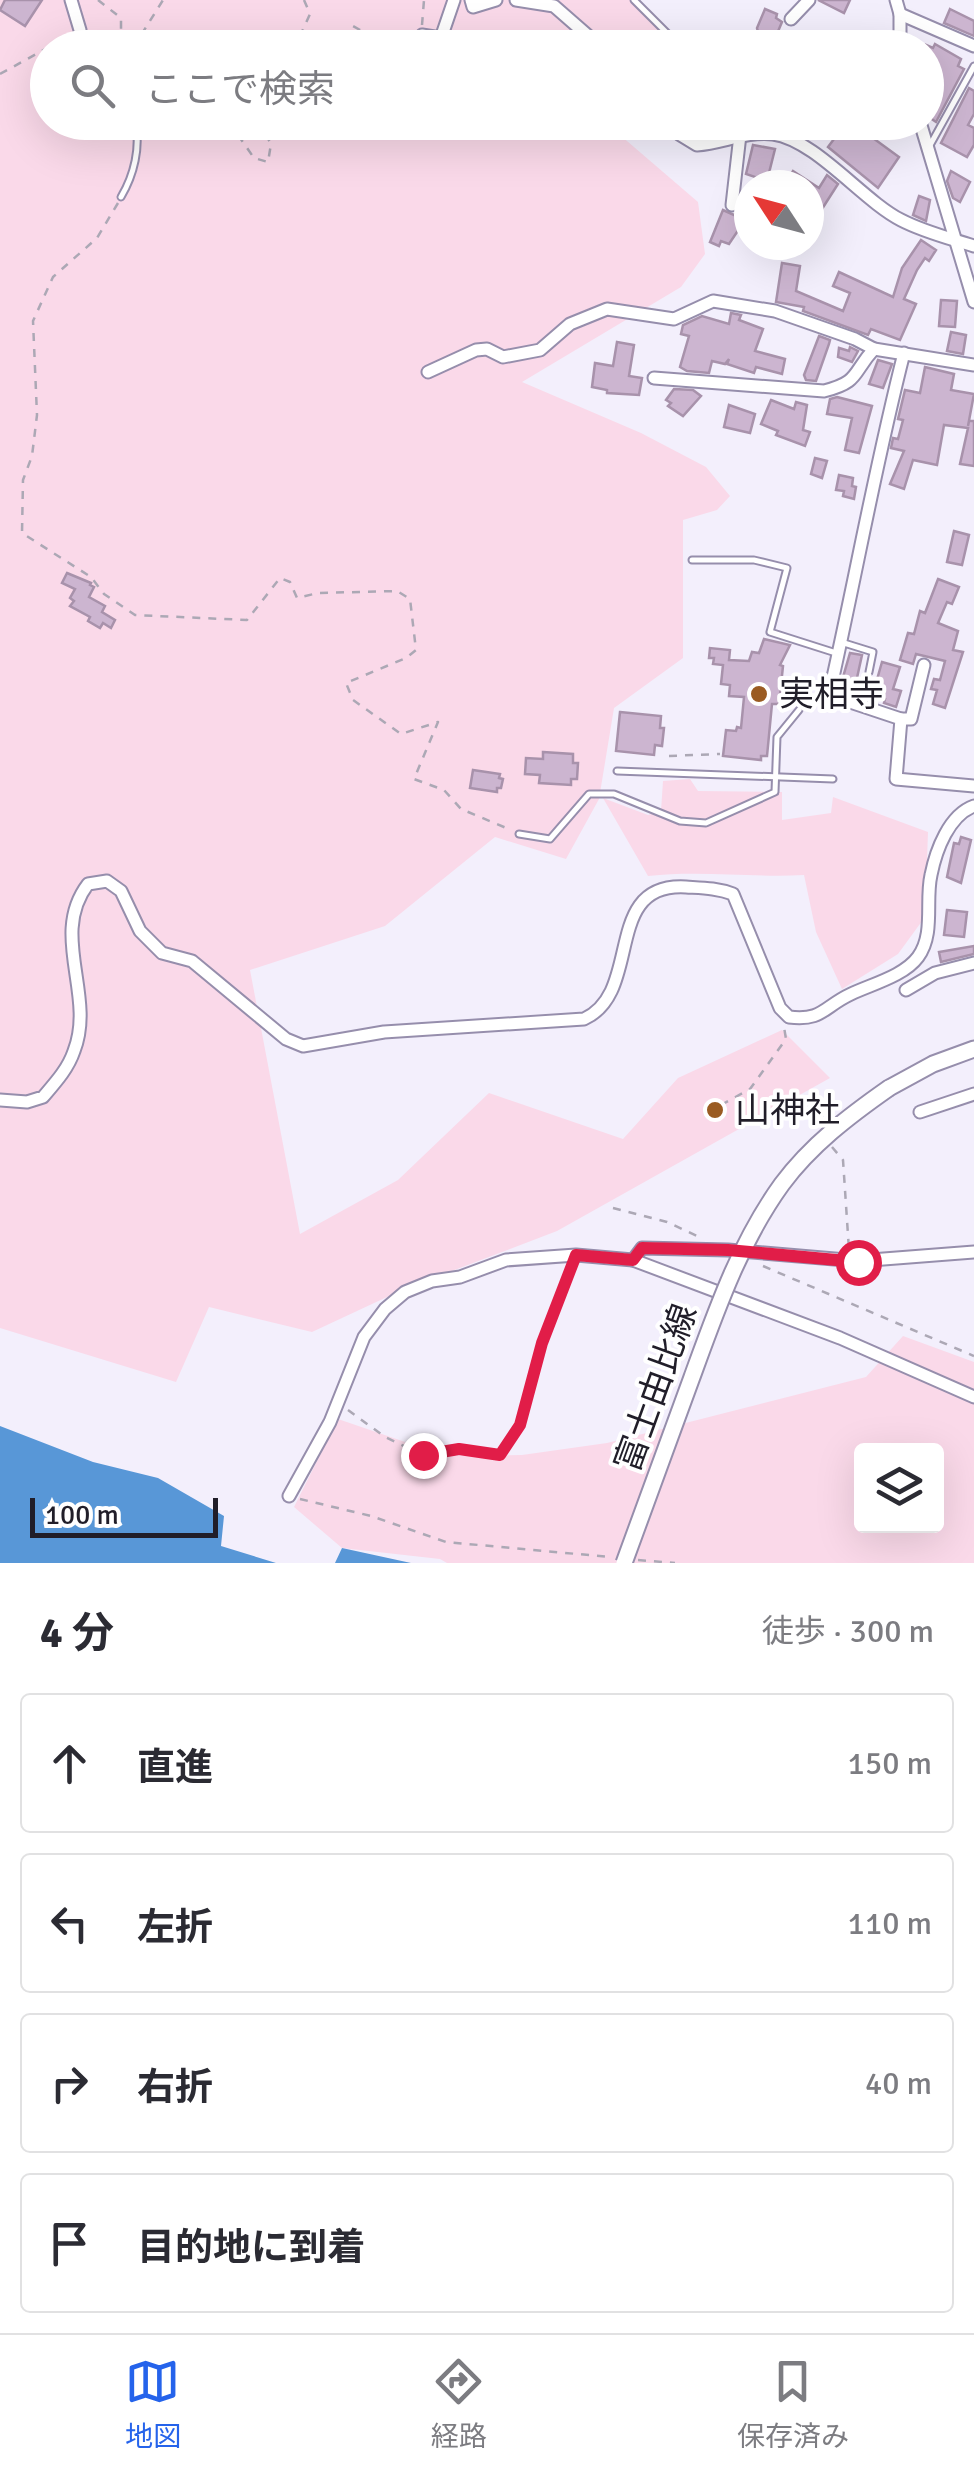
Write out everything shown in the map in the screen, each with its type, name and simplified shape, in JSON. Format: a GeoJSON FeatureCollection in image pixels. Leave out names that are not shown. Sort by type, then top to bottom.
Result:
{"type":"FeatureCollection","features":[{"type":"Feature","properties":{"kind":"main road","name":"富士由比線"},"geometry":{"type":"LineString","coordinates":[[628,1560],[736,1262],[782,1183],[812,1149],[889,1088],[932,1064],[974,1050]]}},
{"type":"Feature","properties":{"kind":"street"},"geometry":{"type":"LineString","coordinates":[[71,0],[80,30]]}},
{"type":"Feature","properties":{"kind":"street"},"geometry":{"type":"LineString","coordinates":[[445,30],[454,0]]}},
{"type":"Feature","properties":{"kind":"street"},"geometry":{"type":"LineString","coordinates":[[471,0],[473,7],[496,0]]}},
{"type":"Feature","properties":{"kind":"street"},"geometry":{"type":"LineString","coordinates":[[516,0],[554,6],[581,30]]}},
{"type":"Feature","properties":{"kind":"street"},"geometry":{"type":"LineString","coordinates":[[791,19],[809,0]]}},
{"type":"Feature","properties":{"kind":"street"},"geometry":{"type":"LineString","coordinates":[[886,0],[943,30]]}},
{"type":"Feature","properties":{"kind":"street"},"geometry":{"type":"LineString","coordinates":[[944,31],[974,46]]}},
{"type":"Feature","properties":{"kind":"street"},"geometry":{"type":"LineString","coordinates":[[688,140],[697,145],[718,140]]}},
{"type":"Feature","properties":{"kind":"street"},"geometry":{"type":"LineString","coordinates":[[732,205],[735,140]]}},
{"type":"Feature","properties":{"kind":"street"},"geometry":{"type":"LineString","coordinates":[[787,140],[836,170],[901,220],[974,246]]}},
{"type":"Feature","properties":{"kind":"street"},"geometry":{"type":"LineString","coordinates":[[925,140],[974,302]]}},
{"type":"Feature","properties":{"kind":"street"},"geometry":{"type":"LineString","coordinates":[[428,372],[476,350],[488,348],[503,357],[540,350],[570,324],[607,309],[674,319],[713,301],[775,311],[874,349],[974,365]]}},
{"type":"Feature","properties":{"kind":"street"},"geometry":{"type":"LineString","coordinates":[[654,378],[824,391],[855,378],[874,349]]}},
{"type":"Feature","properties":{"kind":"street"},"geometry":{"type":"LineString","coordinates":[[904,353],[878,457],[829,695],[911,719],[924,665]]}},
{"type":"Feature","properties":{"kind":"street"},"geometry":{"type":"LineString","coordinates":[[901,719],[896,779],[974,786]]}},
{"type":"Feature","properties":{"kind":"street"},"geometry":{"type":"LineString","coordinates":[[0,1100],[27,1102],[44,1097],[75,1051],[82,1018],[69,938],[76,900],[88,884],[107,881],[121,891],[140,931],[162,952],[192,961],[286,1039],[303,1046],[384,1032],[584,1018],[605,1004],[634,912],[647,894],[676,886],[721,889],[733,894],[780,1008],[789,1017],[812,1019],[842,999],[910,966],[921,954],[931,909],[930,877],[947,830],[963,810],[974,806]]}},
{"type":"Feature","properties":{"kind":"street"},"geometry":{"type":"LineString","coordinates":[[906,990],[935,973],[974,964]]}},
{"type":"Feature","properties":{"kind":"street"},"geometry":{"type":"LineString","coordinates":[[920,1112],[974,1094]]}},
{"type":"Feature","properties":{"kind":"street"},"geometry":{"type":"LineString","coordinates":[[633,1260],[642,1248],[728,1250],[849,1261],[974,1252]]}},
{"type":"Feature","properties":{"kind":"street"},"geometry":{"type":"LineString","coordinates":[[289,1496],[338,1405],[364,1338],[385,1309],[405,1292],[506,1260],[576,1255],[633,1260],[840,1338],[974,1396]]}},
{"type":"Feature","properties":{"kind":"lane"},"geometry":{"type":"LineString","coordinates":[[634,0],[664,30]]}},
{"type":"Feature","properties":{"kind":"lane"},"geometry":{"type":"LineString","coordinates":[[944,121],[974,66]]}},
{"type":"Feature","properties":{"kind":"lane"},"geometry":{"type":"LineString","coordinates":[[121,197],[140,140]]}},
{"type":"Feature","properties":{"kind":"lane"},"geometry":{"type":"LineString","coordinates":[[928,150],[933,140]]}},
{"type":"Feature","properties":{"kind":"lane"},"geometry":{"type":"LineString","coordinates":[[692,560],[754,560],[788,568],[770,632],[873,652],[869,672]]}},
{"type":"Feature","properties":{"kind":"lane"},"geometry":{"type":"LineString","coordinates":[[519,834],[550,839],[589,794],[614,794],[680,821],[706,822],[775,792],[777,737],[799,710]]}},
{"type":"Feature","properties":{"kind":"lane"},"geometry":{"type":"LineString","coordinates":[[617,772],[834,779]]}},
{"type":"Feature","properties":{"kind":"path"},"geometry":{"type":"LineString","coordinates":[[98,0],[121,18],[122,30]]}},
{"type":"Feature","properties":{"kind":"path"},"geometry":{"type":"LineString","coordinates":[[143,30],[163,0]]}},
{"type":"Feature","properties":{"kind":"path"},"geometry":{"type":"LineString","coordinates":[[303,30],[310,14],[304,0]]}},
{"type":"Feature","properties":{"kind":"path"},"geometry":{"type":"LineString","coordinates":[[0,74],[30,58]]}},
{"type":"Feature","properties":{"kind":"path"},"geometry":{"type":"LineString","coordinates":[[242,140],[254,158],[268,162],[269,140]]}},
{"type":"Feature","properties":{"kind":"path"},"geometry":{"type":"LineString","coordinates":[[121,197],[98,238],[53,277],[32,321],[37,415],[32,456],[23,480],[22,533],[92,578],[104,594],[135,615],[247,620],[280,578],[290,582],[297,598],[318,593],[397,590],[410,599],[416,650],[346,683],[353,700],[401,734],[438,722],[414,779],[444,790],[461,809],[519,834]]}},
{"type":"Feature","properties":{"kind":"path"},"geometry":{"type":"LineString","coordinates":[[669,756],[720,754]]}},
{"type":"Feature","properties":{"kind":"path"},"geometry":{"type":"LineString","coordinates":[[721,1105],[756,1082],[786,1039],[783,1024]]}},
{"type":"Feature","properties":{"kind":"path"},"geometry":{"type":"LineString","coordinates":[[831,1146],[843,1160],[849,1261]]}},
{"type":"Feature","properties":{"kind":"path"},"geometry":{"type":"LineString","coordinates":[[613,1208],[667,1222],[698,1236]]}},
{"type":"Feature","properties":{"kind":"path"},"geometry":{"type":"LineString","coordinates":[[338,1405],[423,1455],[459,1449],[500,1455],[520,1425],[542,1343],[576,1255]]}},
{"type":"Feature","properties":{"kind":"path"},"geometry":{"type":"LineString","coordinates":[[762,1266],[974,1356]]}},
{"type":"Feature","properties":{"kind":"path"},"geometry":{"type":"LineString","coordinates":[[289,1496],[371,1516],[446,1542],[676,1563]]}},
{"type":"Feature","properties":{"kind":"shaded area"},"geometry":{"type":"Polygon","coordinates":[[[0,0],[635,0],[661,30],[30,30],[30,140],[626,140],[698,202],[705,254],[681,287],[522,382],[641,433],[706,467],[730,496],[717,510],[683,520],[683,658],[614,708],[599,799],[566,859],[495,837],[385,926],[250,970],[300,1234],[398,1180],[489,1093],[623,1139],[678,1078],[782,1030],[830,1078],[557,1231],[402,1290],[312,1332],[209,1307],[176,1382],[0,1328],[0,0]]]}},
{"type":"Feature","properties":{"kind":"shaded area"},"geometry":{"type":"Polygon","coordinates":[[[690,779],[698,791],[782,792],[782,820],[831,813],[833,797],[928,832],[925,917],[898,954],[842,989],[816,932],[804,875],[648,876],[603,798],[648,815],[661,811],[663,781],[690,779]]]}},
{"type":"Feature","properties":{"kind":"shaded area"},"geometry":{"type":"Polygon","coordinates":[[[903,1336],[974,1362],[974,1563],[447,1563],[342,1548],[294,1507],[338,1419],[446,1456],[522,1455],[607,1443],[866,1377],[903,1336]]]}},
{"type":"Feature","properties":{"kind":"water"},"geometry":{"type":"Polygon","coordinates":[[[0,1426],[93,1462],[158,1478],[224,1516],[221,1546],[276,1563],[0,1563],[0,1426]]]}},
{"type":"Feature","properties":{"kind":"water"},"geometry":{"type":"Polygon","coordinates":[[[342,1548],[411,1563],[335,1563],[342,1548]]]}},
{"type":"Feature","properties":{"kind":"building"},"geometry":{"type":"Polygon","coordinates":[[[5,0],[42,0],[25,26],[0,10],[5,0]]]}},
{"type":"Feature","properties":{"kind":"building"},"geometry":{"type":"Polygon","coordinates":[[[818,0],[850,0],[844,13],[818,0]]]}},
{"type":"Feature","properties":{"kind":"building"},"geometry":{"type":"Polygon","coordinates":[[[765,9],[777,14],[782,22],[779,30],[757,28],[765,9]]]}},
{"type":"Feature","properties":{"kind":"building"},"geometry":{"type":"Polygon","coordinates":[[[950,9],[974,21],[974,36],[944,23],[950,9]]]}},
{"type":"Feature","properties":{"kind":"building"},"geometry":{"type":"Polygon","coordinates":[[[944,49],[961,59],[958,66],[964,69],[944,107],[944,49]]]}},
{"type":"Feature","properties":{"kind":"building"},"geometry":{"type":"Polygon","coordinates":[[[969,88],[974,91],[974,114],[968,125],[974,128],[974,145],[967,157],[941,143],[969,88]]]}},
{"type":"Feature","properties":{"kind":"building"},"geometry":{"type":"Polygon","coordinates":[[[833,140],[876,140],[899,157],[878,188],[828,147],[833,140]]]}},
{"type":"Feature","properties":{"kind":"building"},"geometry":{"type":"Polygon","coordinates":[[[753,145],[775,149],[770,170],[747,170],[753,145]]]}},
{"type":"Feature","properties":{"kind":"building"},"geometry":{"type":"Polygon","coordinates":[[[951,171],[970,182],[960,202],[953,198],[947,181],[951,171]]]}},
{"type":"Feature","properties":{"kind":"building"},"geometry":{"type":"Polygon","coordinates":[[[827,175],[838,184],[824,206],[827,175]]]}},
{"type":"Feature","properties":{"kind":"building"},"geometry":{"type":"Polygon","coordinates":[[[919,196],[930,200],[926,221],[913,215],[919,196]]]}},
{"type":"Feature","properties":{"kind":"building"},"geometry":{"type":"Polygon","coordinates":[[[723,210],[734,215],[734,236],[729,244],[721,241],[719,246],[710,242],[723,210]]]}},
{"type":"Feature","properties":{"kind":"building"},"geometry":{"type":"Polygon","coordinates":[[[921,240],[936,250],[917,270],[904,299],[916,304],[900,340],[871,329],[868,335],[803,311],[804,307],[776,302],[782,263],[800,266],[796,291],[843,311],[850,293],[833,286],[839,272],[893,297],[902,268],[921,240]]]}},
{"type":"Feature","properties":{"kind":"building"},"geometry":{"type":"Polygon","coordinates":[[[941,300],[957,301],[955,327],[939,326],[941,300]]]}},
{"type":"Feature","properties":{"kind":"building"},"geometry":{"type":"Polygon","coordinates":[[[731,313],[763,329],[755,351],[785,359],[782,374],[756,367],[754,373],[727,364],[729,359],[725,364],[712,361],[709,373],[680,367],[689,336],[681,334],[683,325],[702,316],[729,324],[731,313]]]}},
{"type":"Feature","properties":{"kind":"building"},"geometry":{"type":"Polygon","coordinates":[[[951,332],[966,335],[963,354],[947,351],[951,332]]]}},
{"type":"Feature","properties":{"kind":"building"},"geometry":{"type":"Polygon","coordinates":[[[819,336],[830,340],[829,344],[816,381],[806,380],[804,375],[819,336]]]}},
{"type":"Feature","properties":{"kind":"building"},"geometry":{"type":"Polygon","coordinates":[[[617,342],[634,345],[629,376],[642,378],[639,395],[607,393],[592,387],[595,363],[613,366],[617,342]]]}},
{"type":"Feature","properties":{"kind":"building"},"geometry":{"type":"Polygon","coordinates":[[[850,347],[858,351],[852,362],[838,357],[839,348],[849,351],[850,347]]]}},
{"type":"Feature","properties":{"kind":"building"},"geometry":{"type":"Polygon","coordinates":[[[878,360],[892,364],[883,388],[869,384],[878,360]]]}},
{"type":"Feature","properties":{"kind":"building"},"geometry":{"type":"Polygon","coordinates":[[[925,367],[954,374],[951,390],[974,394],[968,426],[969,421],[974,421],[974,466],[960,464],[968,428],[944,425],[937,465],[913,460],[904,489],[890,484],[904,451],[891,448],[903,420],[898,419],[905,390],[920,393],[925,367]]]}},
{"type":"Feature","properties":{"kind":"building"},"geometry":{"type":"Polygon","coordinates":[[[674,389],[693,390],[701,396],[683,416],[666,400],[674,389]]]}},
{"type":"Feature","properties":{"kind":"building"},"geometry":{"type":"Polygon","coordinates":[[[837,397],[872,406],[859,453],[845,450],[852,418],[827,414],[830,399],[837,397]]]}},
{"type":"Feature","properties":{"kind":"building"},"geometry":{"type":"Polygon","coordinates":[[[771,400],[794,409],[796,402],[807,405],[803,430],[810,432],[805,446],[776,435],[778,431],[761,424],[771,400]]]}},
{"type":"Feature","properties":{"kind":"building"},"geometry":{"type":"Polygon","coordinates":[[[729,405],[755,414],[750,433],[724,427],[729,405]]]}},
{"type":"Feature","properties":{"kind":"building"},"geometry":{"type":"Polygon","coordinates":[[[815,458],[827,461],[822,478],[811,474],[815,458]]]}},
{"type":"Feature","properties":{"kind":"building"},"geometry":{"type":"Polygon","coordinates":[[[839,475],[853,478],[854,499],[836,490],[839,475]]]}},
{"type":"Feature","properties":{"kind":"building"},"geometry":{"type":"Polygon","coordinates":[[[954,531],[969,535],[962,565],[947,562],[954,531]]]}},
{"type":"Feature","properties":{"kind":"building"},"geometry":{"type":"Polygon","coordinates":[[[67,573],[91,583],[94,587],[89,597],[105,606],[102,612],[115,620],[111,628],[103,623],[100,628],[70,606],[75,589],[62,583],[67,573]]]}},
{"type":"Feature","properties":{"kind":"building"},"geometry":{"type":"Polygon","coordinates":[[[938,579],[959,587],[938,623],[958,631],[953,650],[963,652],[945,708],[933,704],[937,690],[931,689],[934,679],[940,680],[945,661],[916,654],[913,664],[900,660],[908,633],[914,634],[920,611],[925,613],[938,579]]]}},
{"type":"Feature","properties":{"kind":"building"},"geometry":{"type":"Polygon","coordinates":[[[764,639],[790,645],[780,665],[783,666],[779,704],[772,704],[767,756],[761,756],[761,760],[723,756],[726,730],[741,728],[744,697],[729,696],[730,685],[721,684],[723,665],[713,664],[710,648],[730,650],[729,660],[749,661],[752,652],[759,653],[764,639]]]}},
{"type":"Feature","properties":{"kind":"building"},"geometry":{"type":"Polygon","coordinates":[[[850,653],[862,655],[855,687],[841,684],[850,653]]]}},
{"type":"Feature","properties":{"kind":"building"},"geometry":{"type":"Polygon","coordinates":[[[882,662],[900,667],[893,689],[901,691],[896,707],[884,703],[885,699],[865,694],[868,681],[876,683],[882,662]]]}},
{"type":"Feature","properties":{"kind":"building"},"geometry":{"type":"Polygon","coordinates":[[[620,712],[661,716],[662,746],[655,745],[654,755],[616,751],[620,712]]]}},
{"type":"Feature","properties":{"kind":"building"},"geometry":{"type":"Polygon","coordinates":[[[543,752],[573,754],[573,763],[578,763],[577,779],[571,779],[571,785],[539,783],[540,775],[525,774],[526,758],[543,759],[543,752]]]}},
{"type":"Feature","properties":{"kind":"building"},"geometry":{"type":"Polygon","coordinates":[[[473,770],[500,774],[501,788],[497,792],[470,788],[473,770]]]}},
{"type":"Feature","properties":{"kind":"building"},"geometry":{"type":"Polygon","coordinates":[[[961,837],[971,840],[961,883],[947,877],[954,843],[959,844],[961,837]]]}},
{"type":"Feature","properties":{"kind":"building"},"geometry":{"type":"Polygon","coordinates":[[[947,910],[967,912],[964,937],[944,935],[947,910]]]}},
{"type":"Feature","properties":{"kind":"building"},"geometry":{"type":"Polygon","coordinates":[[[974,946],[974,954],[941,962],[939,952],[974,946]]]}},
{"type":"Feature","properties":{"kind":"place","name":"実相寺"},"geometry":{"type":"Point","coordinates":[759,694]}},
{"type":"Feature","properties":{"kind":"place","name":"山神社"},"geometry":{"type":"Point","coordinates":[715,1110]}},
{"type":"Feature","properties":{"kind":"route"},"geometry":{"type":"LineString","coordinates":[[423,1455],[459,1449],[500,1455],[520,1425],[542,1343],[576,1255],[633,1260],[642,1248],[708,1249],[858,1262]]}}]}
